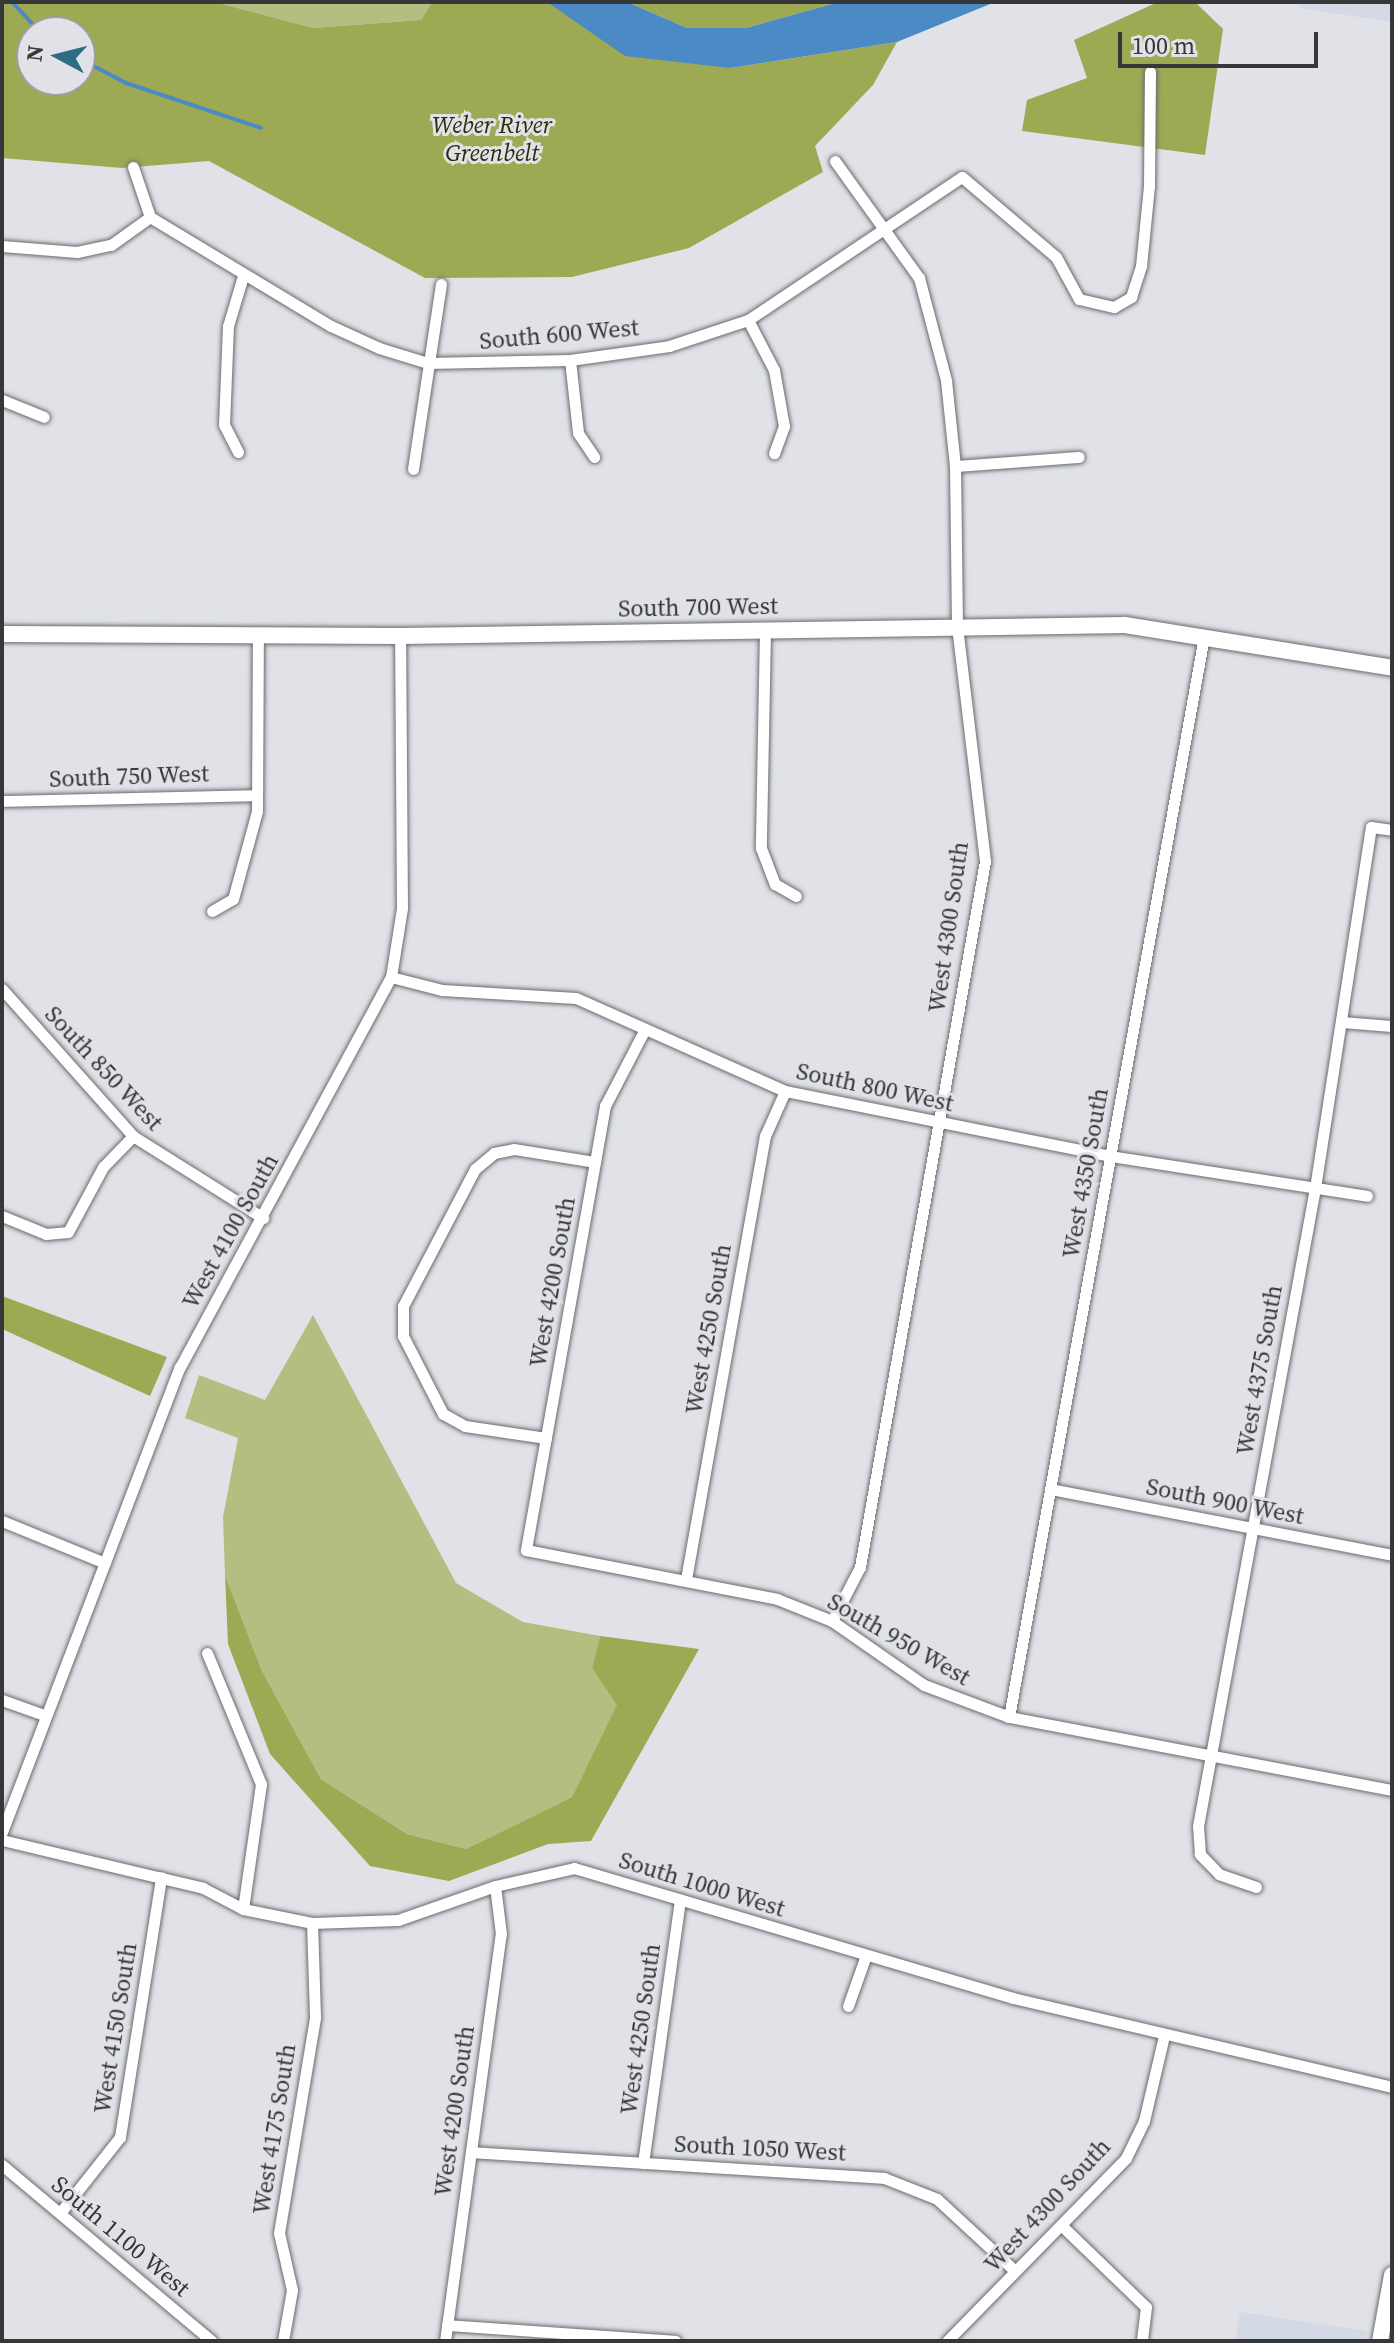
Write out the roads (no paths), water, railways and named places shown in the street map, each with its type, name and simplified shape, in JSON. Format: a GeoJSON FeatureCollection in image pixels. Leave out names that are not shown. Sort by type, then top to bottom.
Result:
{"type":"FeatureCollection","features":[{"type":"Feature","properties":{"kind":"street","name":"South 600 West"},"geometry":{"type":"LineString","coordinates":[[150,217],[243,276],[331,326],[428,363],[570,360],[669,346],[748,320],[962,177],[1035,235],[1079,299],[1114,307],[1131,297],[1141,266],[1149,186],[1150,72]]}},
{"type":"Feature","properties":{"kind":"street","name":"West 4300 South"},"geometry":{"type":"LineString","coordinates":[[832,1621],[860,1567],[985,861],[957,627],[955,466],[946,380],[919,278],[835,161]]}},
{"type":"Feature","properties":{"kind":"street"},"geometry":{"type":"LineString","coordinates":[[2,246],[77,252],[111,245],[150,217],[133,167]]}},
{"type":"Feature","properties":{"kind":"street"},"geometry":{"type":"LineString","coordinates":[[238,452],[224,425],[228,326],[243,276]]}},
{"type":"Feature","properties":{"kind":"street"},"geometry":{"type":"LineString","coordinates":[[413,469],[441,284]]}},
{"type":"Feature","properties":{"kind":"street"},"geometry":{"type":"LineString","coordinates":[[748,320],[774,370],[784,426],[774,453]]}},
{"type":"Feature","properties":{"kind":"street"},"geometry":{"type":"LineString","coordinates":[[570,360],[578,433],[594,457]]}},
{"type":"Feature","properties":{"kind":"street"},"geometry":{"type":"LineString","coordinates":[[2,400],[44,417]]}},
{"type":"Feature","properties":{"kind":"street"},"geometry":{"type":"LineString","coordinates":[[955,466],[1079,457]]}},
{"type":"Feature","properties":{"kind":"street","name":"South 700 West"},"geometry":{"type":"LineString","coordinates":[[2,634],[400,636],[1125,625],[1392,668]]}},
{"type":"Feature","properties":{"kind":"street"},"geometry":{"type":"LineString","coordinates":[[765,630],[761,848],[775,884],[796,896]]}},
{"type":"Feature","properties":{"kind":"street"},"geometry":{"type":"LineString","coordinates":[[212,911],[233,899],[257,795],[258,635]]}},
{"type":"Feature","properties":{"kind":"street","name":"West 4100 South"},"geometry":{"type":"LineString","coordinates":[[2,1832],[44,1715],[180,1367],[391,977],[402,908],[400,636]]}},
{"type":"Feature","properties":{"kind":"street","name":"West 4350 South"},"geometry":{"type":"LineString","coordinates":[[1009,1717],[1204,637]]}},
{"type":"Feature","properties":{"kind":"street","name":"South 750 West"},"geometry":{"type":"LineString","coordinates":[[2,801],[257,795]]}},
{"type":"Feature","properties":{"kind":"street","name":"West 4375 South"},"geometry":{"type":"LineString","coordinates":[[1256,1887],[1219,1874],[1200,1854],[1198,1826],[1315,1188],[1371,827],[1392,830]]}},
{"type":"Feature","properties":{"kind":"street","name":"South 800 West"},"geometry":{"type":"LineString","coordinates":[[391,977],[442,990],[576,998],[785,1091],[1110,1156],[1367,1196]]}},
{"type":"Feature","properties":{"kind":"street","name":"South 850 West"},"geometry":{"type":"LineString","coordinates":[[2,989],[133,1136],[263,1218]]}},
{"type":"Feature","properties":{"kind":"street"},"geometry":{"type":"LineString","coordinates":[[1341,1022],[1392,1026]]}},
{"type":"Feature","properties":{"kind":"street","name":"West 4200 South"},"geometry":{"type":"LineString","coordinates":[[526,1550],[605,1106],[645,1029]]}},
{"type":"Feature","properties":{"kind":"street","name":"West 4250 South"},"geometry":{"type":"LineString","coordinates":[[686,1579],[765,1136],[785,1091]]}},
{"type":"Feature","properties":{"kind":"street"},"geometry":{"type":"LineString","coordinates":[[2,1216],[46,1234],[68,1232],[103,1167],[133,1136]]}},
{"type":"Feature","properties":{"kind":"street"},"geometry":{"type":"LineString","coordinates":[[546,1438],[465,1426],[443,1414],[403,1336],[403,1306],[475,1169],[494,1153],[514,1149],[595,1162]]}},
{"type":"Feature","properties":{"kind":"street","name":"South 900 West"},"geometry":{"type":"LineString","coordinates":[[1050,1489],[1392,1555]]}},
{"type":"Feature","properties":{"kind":"street"},"geometry":{"type":"LineString","coordinates":[[2,1521],[105,1563]]}},
{"type":"Feature","properties":{"kind":"street","name":"South 950 West"},"geometry":{"type":"LineString","coordinates":[[526,1550],[777,1599],[832,1621],[924,1685],[1009,1717],[1392,1790]]}},
{"type":"Feature","properties":{"kind":"street"},"geometry":{"type":"LineString","coordinates":[[207,1653],[261,1784],[243,1909]]}},
{"type":"Feature","properties":{"kind":"street"},"geometry":{"type":"LineString","coordinates":[[2,1700],[44,1715]]}},
{"type":"Feature","properties":{"kind":"street","name":"South 1000 West"},"geometry":{"type":"LineString","coordinates":[[2,1840],[203,1888],[243,1909],[312,1923],[398,1920],[495,1886],[574,1868],[865,1958],[1164,2036],[1392,2087]]}},
{"type":"Feature","properties":{"kind":"street","name":"West 4150 South"},"geometry":{"type":"LineString","coordinates":[[60,2213],[120,2137],[161,1877]]}},
{"type":"Feature","properties":{"kind":"street","name":"West 4200 South"},"geometry":{"type":"LineString","coordinates":[[445,2341],[501,1934],[495,1886]]}},
{"type":"Feature","properties":{"kind":"street","name":"West 4250 South"},"geometry":{"type":"LineString","coordinates":[[643,2163],[680,1900]]}},
{"type":"Feature","properties":{"kind":"street","name":"West 4175 South"},"geometry":{"type":"LineString","coordinates":[[283,2341],[292,2290],[279,2233],[315,2017],[312,1923]]}},
{"type":"Feature","properties":{"kind":"street"},"geometry":{"type":"LineString","coordinates":[[848,2006],[865,1958]]}},
{"type":"Feature","properties":{"kind":"street","name":"West 4300 South"},"geometry":{"type":"LineString","coordinates":[[947,2341],[1126,2158],[1144,2121],[1164,2036]]}},
{"type":"Feature","properties":{"kind":"street","name":"South 1050 West"},"geometry":{"type":"LineString","coordinates":[[471,2152],[884,2178],[937,2199],[1015,2271]]}},
{"type":"Feature","properties":{"kind":"street","name":"South 1100 West"},"geometry":{"type":"LineString","coordinates":[[2,2165],[212,2341]]}},
{"type":"Feature","properties":{"kind":"street"},"geometry":{"type":"LineString","coordinates":[[1061,2225],[1146,2307],[1142,2341]]}},
{"type":"Feature","properties":{"kind":"street"},"geometry":{"type":"LineString","coordinates":[[1380,2341],[1392,2275]]}},
{"type":"Feature","properties":{"kind":"street"},"geometry":{"type":"LineString","coordinates":[[447,2325],[675,2341]]}},
{"type":"Feature","properties":{"kind":"water"},"geometry":{"type":"Polygon","coordinates":[[[547,2],[627,2],[687,28],[746,28],[839,2],[995,2],[897,42],[730,68],[625,56],[547,2]]]}},
{"type":"Feature","properties":{"kind":"waterway"},"geometry":{"type":"LineString","coordinates":[[12,2],[25,16]]}},
{"type":"Feature","properties":{"kind":"waterway"},"geometry":{"type":"LineString","coordinates":[[96,67],[126,83],[261,128]]}},
{"type":"Feature","properties":{"kind":"park label","name":"Weber River Greenbelt"},"geometry":{"type":"Point","coordinates":[492,139]}}]}
